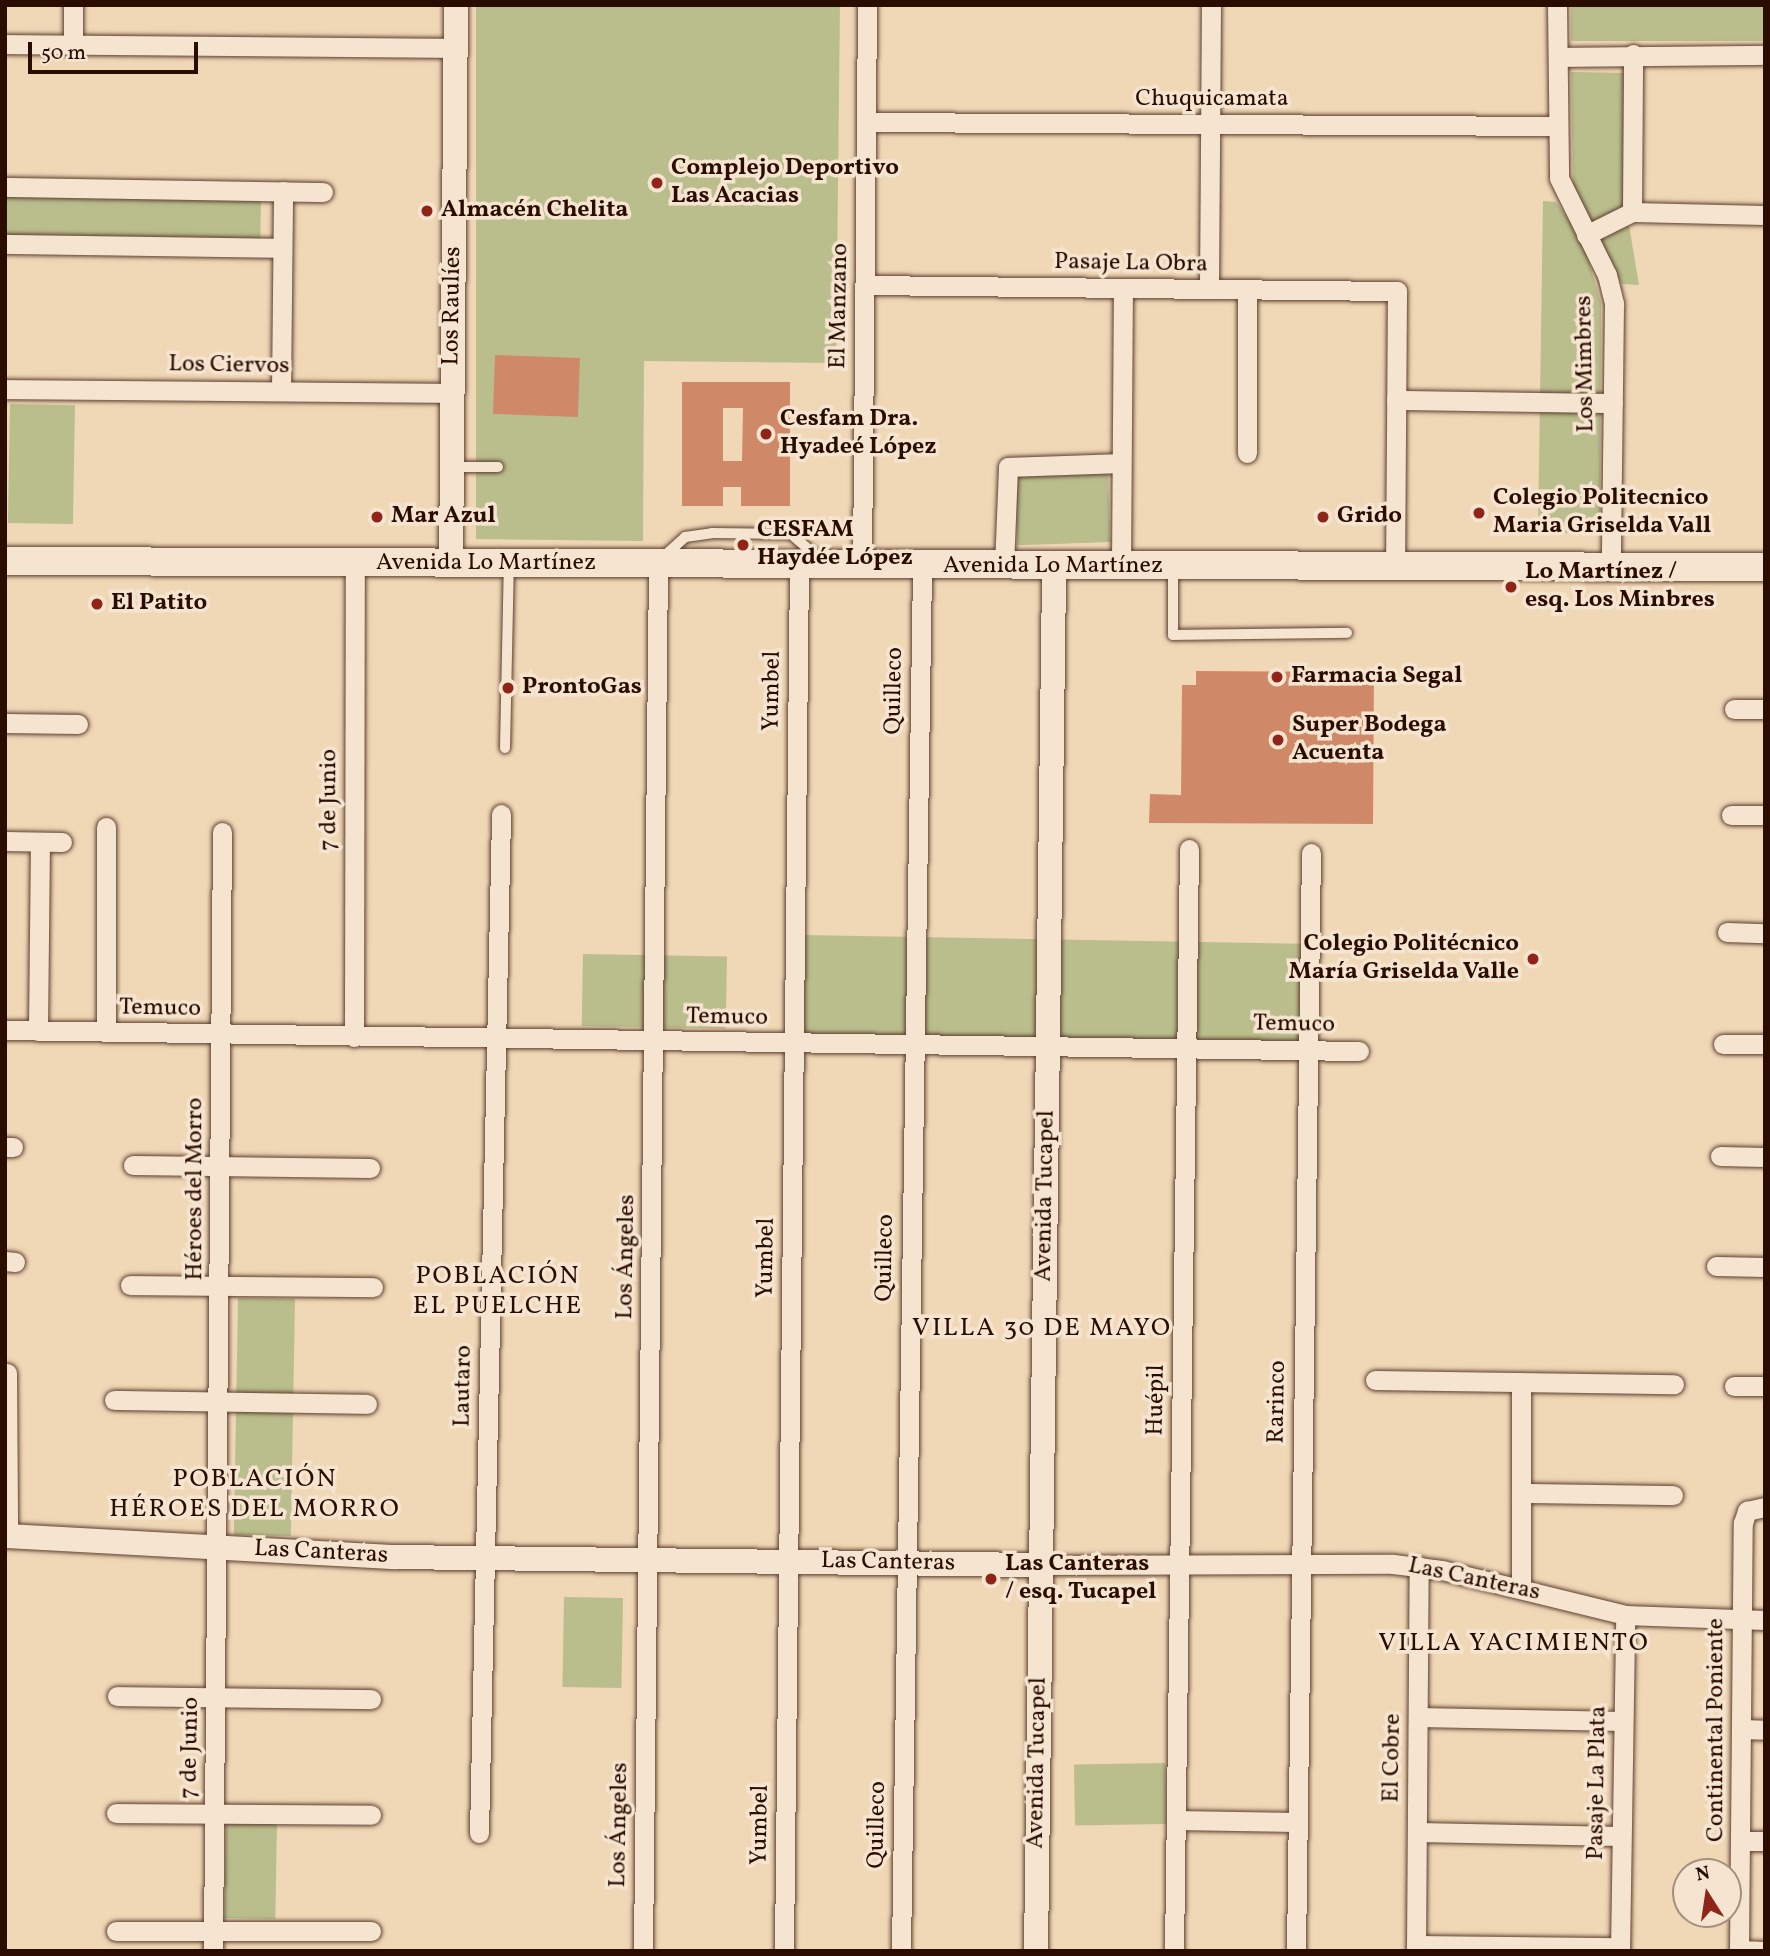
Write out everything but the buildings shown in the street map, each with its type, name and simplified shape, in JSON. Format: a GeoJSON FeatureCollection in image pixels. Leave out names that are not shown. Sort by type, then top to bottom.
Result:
{"type":"FeatureCollection","features":[{"type":"Feature","properties":{"kind":"main road","name":"Avenida Lo Martínez"},"geometry":{"type":"LineString","coordinates":[[5,561],[1395,569],[1765,568]]}},
{"type":"Feature","properties":{"kind":"street"},"geometry":{"type":"LineString","coordinates":[[73,5],[73,44]]}},
{"type":"Feature","properties":{"kind":"street","name":"Los Raulíes"},"geometry":{"type":"LineString","coordinates":[[451,564],[456,5]]}},
{"type":"Feature","properties":{"kind":"street","name":"El Manzano"},"geometry":{"type":"LineString","coordinates":[[862,566],[867,5]]}},
{"type":"Feature","properties":{"kind":"street"},"geometry":{"type":"LineString","coordinates":[[1209,289],[1211,5]]}},
{"type":"Feature","properties":{"kind":"street","name":"Los Mimbres"},"geometry":{"type":"LineString","coordinates":[[1557,5],[1562,57],[1558,126],[1559,178],[1614,304],[1611,568]]}},
{"type":"Feature","properties":{"kind":"street"},"geometry":{"type":"LineString","coordinates":[[5,44],[456,48]]}},
{"type":"Feature","properties":{"kind":"street"},"geometry":{"type":"LineString","coordinates":[[1632,212],[1633,54]]}},
{"type":"Feature","properties":{"kind":"street"},"geometry":{"type":"LineString","coordinates":[[1562,57],[1633,54],[1765,55]]}},
{"type":"Feature","properties":{"kind":"street","name":"Chuquicamata"},"geometry":{"type":"LineString","coordinates":[[866,122],[1558,126]]}},
{"type":"Feature","properties":{"kind":"street"},"geometry":{"type":"LineString","coordinates":[[5,187],[323,192]]}},
{"type":"Feature","properties":{"kind":"street"},"geometry":{"type":"LineString","coordinates":[[281,391],[283,191]]}},
{"type":"Feature","properties":{"kind":"street"},"geometry":{"type":"LineString","coordinates":[[1586,235],[1632,212],[1765,215]]}},
{"type":"Feature","properties":{"kind":"street"},"geometry":{"type":"LineString","coordinates":[[5,244],[282,248]]}},
{"type":"Feature","properties":{"kind":"street","name":"Pasaje La Obra"},"geometry":{"type":"LineString","coordinates":[[865,285],[1397,291],[1396,400]]}},
{"type":"Feature","properties":{"kind":"street"},"geometry":{"type":"LineString","coordinates":[[1121,567],[1123,288]]}},
{"type":"Feature","properties":{"kind":"street"},"geometry":{"type":"LineString","coordinates":[[1247,289],[1247,453]]}},
{"type":"Feature","properties":{"kind":"street","name":"Los Ciervos"},"geometry":{"type":"LineString","coordinates":[[5,389],[453,393]]}},
{"type":"Feature","properties":{"kind":"street"},"geometry":{"type":"LineString","coordinates":[[1395,569],[1396,400],[1613,402]]}},
{"type":"Feature","properties":{"kind":"street"},"geometry":{"type":"LineString","coordinates":[[1004,567],[1008,467],[1121,463]]}},
{"type":"Feature","properties":{"kind":"street","name":"7 de Junio"},"geometry":{"type":"LineString","coordinates":[[355,563],[355,1037]]}},
{"type":"Feature","properties":{"kind":"street","name":"Los Ángeles"},"geometry":{"type":"LineString","coordinates":[[643,1951],[658,565]]}},
{"type":"Feature","properties":{"kind":"street","name":"Yumbel"},"geometry":{"type":"LineString","coordinates":[[784,1951],[794,1044],[812,566]]}},
{"type":"Feature","properties":{"kind":"street","name":"Quilleco"},"geometry":{"type":"LineString","coordinates":[[901,1951],[922,566]]}},
{"type":"Feature","properties":{"kind":"street","name":"Avenida Tucapel"},"geometry":{"type":"LineString","coordinates":[[1036,1951],[1054,567]]}},
{"type":"Feature","properties":{"kind":"street"},"geometry":{"type":"LineString","coordinates":[[1734,709],[1765,709]]}},
{"type":"Feature","properties":{"kind":"street"},"geometry":{"type":"LineString","coordinates":[[5,723],[78,724]]}},
{"type":"Feature","properties":{"kind":"street","name":"Lautaro"},"geometry":{"type":"LineString","coordinates":[[479,1833],[501,814]]}},
{"type":"Feature","properties":{"kind":"street"},"geometry":{"type":"LineString","coordinates":[[1731,815],[1765,816]]}},
{"type":"Feature","properties":{"kind":"street"},"geometry":{"type":"LineString","coordinates":[[100,1032],[106,827]]}},
{"type":"Feature","properties":{"kind":"street","name":"Héroes del Morro"},"geometry":{"type":"LineString","coordinates":[[217,1546],[222,832]]}},
{"type":"Feature","properties":{"kind":"street"},"geometry":{"type":"LineString","coordinates":[[5,841],[62,842]]}},
{"type":"Feature","properties":{"kind":"street"},"geometry":{"type":"LineString","coordinates":[[38,1031],[40,842]]}},
{"type":"Feature","properties":{"kind":"street","name":"Huépil"},"geometry":{"type":"LineString","coordinates":[[1174,1951],[1189,849]]}},
{"type":"Feature","properties":{"kind":"street","name":"Rarinco"},"geometry":{"type":"LineString","coordinates":[[1296,1951],[1311,853]]}},
{"type":"Feature","properties":{"kind":"street"},"geometry":{"type":"LineString","coordinates":[[1727,932],[1765,933]]}},
{"type":"Feature","properties":{"kind":"street","name":"Temuco"},"geometry":{"type":"LineString","coordinates":[[5,1030],[496,1040],[1359,1051]]}},
{"type":"Feature","properties":{"kind":"street"},"geometry":{"type":"LineString","coordinates":[[1723,1044],[1765,1044]]}},
{"type":"Feature","properties":{"kind":"street"},"geometry":{"type":"LineString","coordinates":[[1720,1156],[1765,1157]]}},
{"type":"Feature","properties":{"kind":"street"},"geometry":{"type":"LineString","coordinates":[[133,1165],[370,1168]]}},
{"type":"Feature","properties":{"kind":"street"},"geometry":{"type":"LineString","coordinates":[[1716,1266],[1765,1268]]}},
{"type":"Feature","properties":{"kind":"street"},"geometry":{"type":"LineString","coordinates":[[130,1285],[373,1287]]}},
{"type":"Feature","properties":{"kind":"street"},"geometry":{"type":"LineString","coordinates":[[7,1373],[7,1536]]}},
{"type":"Feature","properties":{"kind":"street"},"geometry":{"type":"LineString","coordinates":[[1375,1380],[1674,1384]]}},
{"type":"Feature","properties":{"kind":"street"},"geometry":{"type":"LineString","coordinates":[[1521,1382],[1521,1588]]}},
{"type":"Feature","properties":{"kind":"street"},"geometry":{"type":"LineString","coordinates":[[1734,1386],[1765,1386]]}},
{"type":"Feature","properties":{"kind":"street"},"geometry":{"type":"LineString","coordinates":[[114,1400],[367,1404]]}},
{"type":"Feature","properties":{"kind":"street"},"geometry":{"type":"LineString","coordinates":[[1521,1493],[1673,1495]]}},
{"type":"Feature","properties":{"kind":"street","name":"Continental Poniente"},"geometry":{"type":"LineString","coordinates":[[1740,1950],[1742,1620],[1756,1509]]}},
{"type":"Feature","properties":{"kind":"street","name":"Las Canteras"},"geometry":{"type":"LineString","coordinates":[[7,1536],[485,1559],[1419,1566],[1521,1588],[1625,1615],[1765,1620]]}},
{"type":"Feature","properties":{"kind":"street","name":"7 de Junio"},"geometry":{"type":"LineString","coordinates":[[213,1951],[217,1546]]}},
{"type":"Feature","properties":{"kind":"street","name":"El Cobre"},"geometry":{"type":"LineString","coordinates":[[1416,1948],[1419,1566]]}},
{"type":"Feature","properties":{"kind":"street","name":"Pasaje La Plata"},"geometry":{"type":"LineString","coordinates":[[1620,1949],[1625,1615]]}},
{"type":"Feature","properties":{"kind":"street"},"geometry":{"type":"LineString","coordinates":[[117,1696],[371,1699]]}},
{"type":"Feature","properties":{"kind":"street"},"geometry":{"type":"LineString","coordinates":[[1418,1717],[1623,1721]]}},
{"type":"Feature","properties":{"kind":"street"},"geometry":{"type":"LineString","coordinates":[[1741,1729],[1765,1730]]}},
{"type":"Feature","properties":{"kind":"street"},"geometry":{"type":"LineString","coordinates":[[116,1813],[371,1815]]}},
{"type":"Feature","properties":{"kind":"street"},"geometry":{"type":"LineString","coordinates":[[1176,1820],[1297,1822]]}},
{"type":"Feature","properties":{"kind":"street"},"geometry":{"type":"LineString","coordinates":[[1417,1832],[1621,1836]]}},
{"type":"Feature","properties":{"kind":"street"},"geometry":{"type":"LineString","coordinates":[[1740,1841],[1765,1842]]}},
{"type":"Feature","properties":{"kind":"street"},"geometry":{"type":"LineString","coordinates":[[116,1931],[371,1931]]}},
{"type":"Feature","properties":{"kind":"street"},"geometry":{"type":"LineString","coordinates":[[1416,1948],[1620,1949]]}},
{"type":"Feature","properties":{"kind":"street"},"geometry":{"type":"LineString","coordinates":[[1740,1950],[1765,1951]]}},
{"type":"Feature","properties":{"kind":"lane"},"geometry":{"type":"LineString","coordinates":[[452,467],[498,467]]}},
{"type":"Feature","properties":{"kind":"lane"},"geometry":{"type":"LineString","coordinates":[[505,748],[509,564]]}},
{"type":"Feature","properties":{"kind":"lane"},"geometry":{"type":"LineString","coordinates":[[1173,568],[1173,635],[1347,633]]}},
{"type":"Feature","properties":{"kind":"green space","name":"Complejo Deportivo Las Acacias"},"geometry":{"type":"Polygon","coordinates":[[[476,5],[840,5],[836,363],[644,361],[643,541],[476,539],[476,5]]]}},
{"type":"Feature","properties":{"kind":"green space"},"geometry":{"type":"Polygon","coordinates":[[[1571,5],[1765,5],[1765,41],[1571,41],[1571,5]]]}},
{"type":"Feature","properties":{"kind":"green space"},"geometry":{"type":"Polygon","coordinates":[[[1571,72],[1626,73],[1626,207],[1639,285],[1622,284],[1573,184],[1571,72]]]}},
{"type":"Feature","properties":{"kind":"green space"},"geometry":{"type":"Polygon","coordinates":[[[5,195],[261,199],[260,240],[5,236],[5,195]]]}},
{"type":"Feature","properties":{"kind":"green space"},"geometry":{"type":"Polygon","coordinates":[[[1543,201],[1556,202],[1582,238],[1601,303],[1600,535],[1538,531],[1543,201]]]}},
{"type":"Feature","properties":{"kind":"green space"},"geometry":{"type":"Polygon","coordinates":[[[10,404],[75,405],[73,524],[8,523],[10,404]]]}},
{"type":"Feature","properties":{"kind":"green space"},"geometry":{"type":"Polygon","coordinates":[[[1108,473],[1110,542],[1017,545],[1015,476],[1108,473]]]}},
{"type":"Feature","properties":{"kind":"green space"},"geometry":{"type":"Polygon","coordinates":[[[802,935],[1301,944],[1299,1050],[800,1041],[802,935]]]}},
{"type":"Feature","properties":{"kind":"green space"},"geometry":{"type":"Polygon","coordinates":[[[583,954],[727,957],[726,1029],[582,1026],[583,954]]]}},
{"type":"Feature","properties":{"kind":"green space"},"geometry":{"type":"Polygon","coordinates":[[[238,1298],[295,1299],[291,1536],[234,1535],[238,1298]]]}},
{"type":"Feature","properties":{"kind":"green space"},"geometry":{"type":"Polygon","coordinates":[[[564,1597],[623,1598],[621,1688],[562,1687],[564,1597]]]}},
{"type":"Feature","properties":{"kind":"green space"},"geometry":{"type":"Polygon","coordinates":[[[1165,1763],[1166,1824],[1075,1826],[1074,1765],[1165,1763]]]}},
{"type":"Feature","properties":{"kind":"green space"},"geometry":{"type":"Polygon","coordinates":[[[226,1822],[277,1823],[275,1919],[224,1918],[226,1822]]]}},
{"type":"Feature","properties":{"kind":"place","name":"Complejo Deportivo Las Acacias"},"geometry":{"type":"Point","coordinates":[657,183]}},
{"type":"Feature","properties":{"kind":"place","name":"Almacén Chelita"},"geometry":{"type":"Point","coordinates":[427,211]}},
{"type":"Feature","properties":{"kind":"place","name":"Cesfam Dra. Hyadeé López"},"geometry":{"type":"Point","coordinates":[766,434]}},
{"type":"Feature","properties":{"kind":"place","name":"Colegio Politecnico Maria Griselda Vall"},"geometry":{"type":"Point","coordinates":[1479,513]}},
{"type":"Feature","properties":{"kind":"place","name":"Mar Azul"},"geometry":{"type":"Point","coordinates":[377,517]}},
{"type":"Feature","properties":{"kind":"place","name":"Grido"},"geometry":{"type":"Point","coordinates":[1323,517]}},
{"type":"Feature","properties":{"kind":"place","name":"CESFAM Haydée López"},"geometry":{"type":"Point","coordinates":[743,545]}},
{"type":"Feature","properties":{"kind":"place","name":"Lo Martínez / esq. Los Minbres"},"geometry":{"type":"Point","coordinates":[1511,587]}},
{"type":"Feature","properties":{"kind":"place","name":"El Patito"},"geometry":{"type":"Point","coordinates":[97,604]}},
{"type":"Feature","properties":{"kind":"place","name":"Farmacia Segal"},"geometry":{"type":"Point","coordinates":[1277,677]}},
{"type":"Feature","properties":{"kind":"place","name":"ProntoGas"},"geometry":{"type":"Point","coordinates":[508,688]}},
{"type":"Feature","properties":{"kind":"place","name":"Super Bodega Acuenta"},"geometry":{"type":"Point","coordinates":[1278,740]}},
{"type":"Feature","properties":{"kind":"place","name":"Colegio Politécnico María Griselda Valle"},"geometry":{"type":"Point","coordinates":[1533,959]}},
{"type":"Feature","properties":{"kind":"place","name":"Las Canteras / esq. Tucapel"},"geometry":{"type":"Point","coordinates":[991,1579]}},
{"type":"Feature","properties":{"kind":"district","name":"POBLACIÓN EL PUELCHE"},"geometry":{"type":"Point","coordinates":[498,1292]}},
{"type":"Feature","properties":{"kind":"district","name":"VILLA 30 DE MAYO"},"geometry":{"type":"Point","coordinates":[1042,1329]}},
{"type":"Feature","properties":{"kind":"district","name":"POBLACIÓN HÉROES DEL MORRO"},"geometry":{"type":"Point","coordinates":[255,1495]}},
{"type":"Feature","properties":{"kind":"district","name":"VILLA YACIMIENTO"},"geometry":{"type":"Point","coordinates":[1514,1644]}}]}
